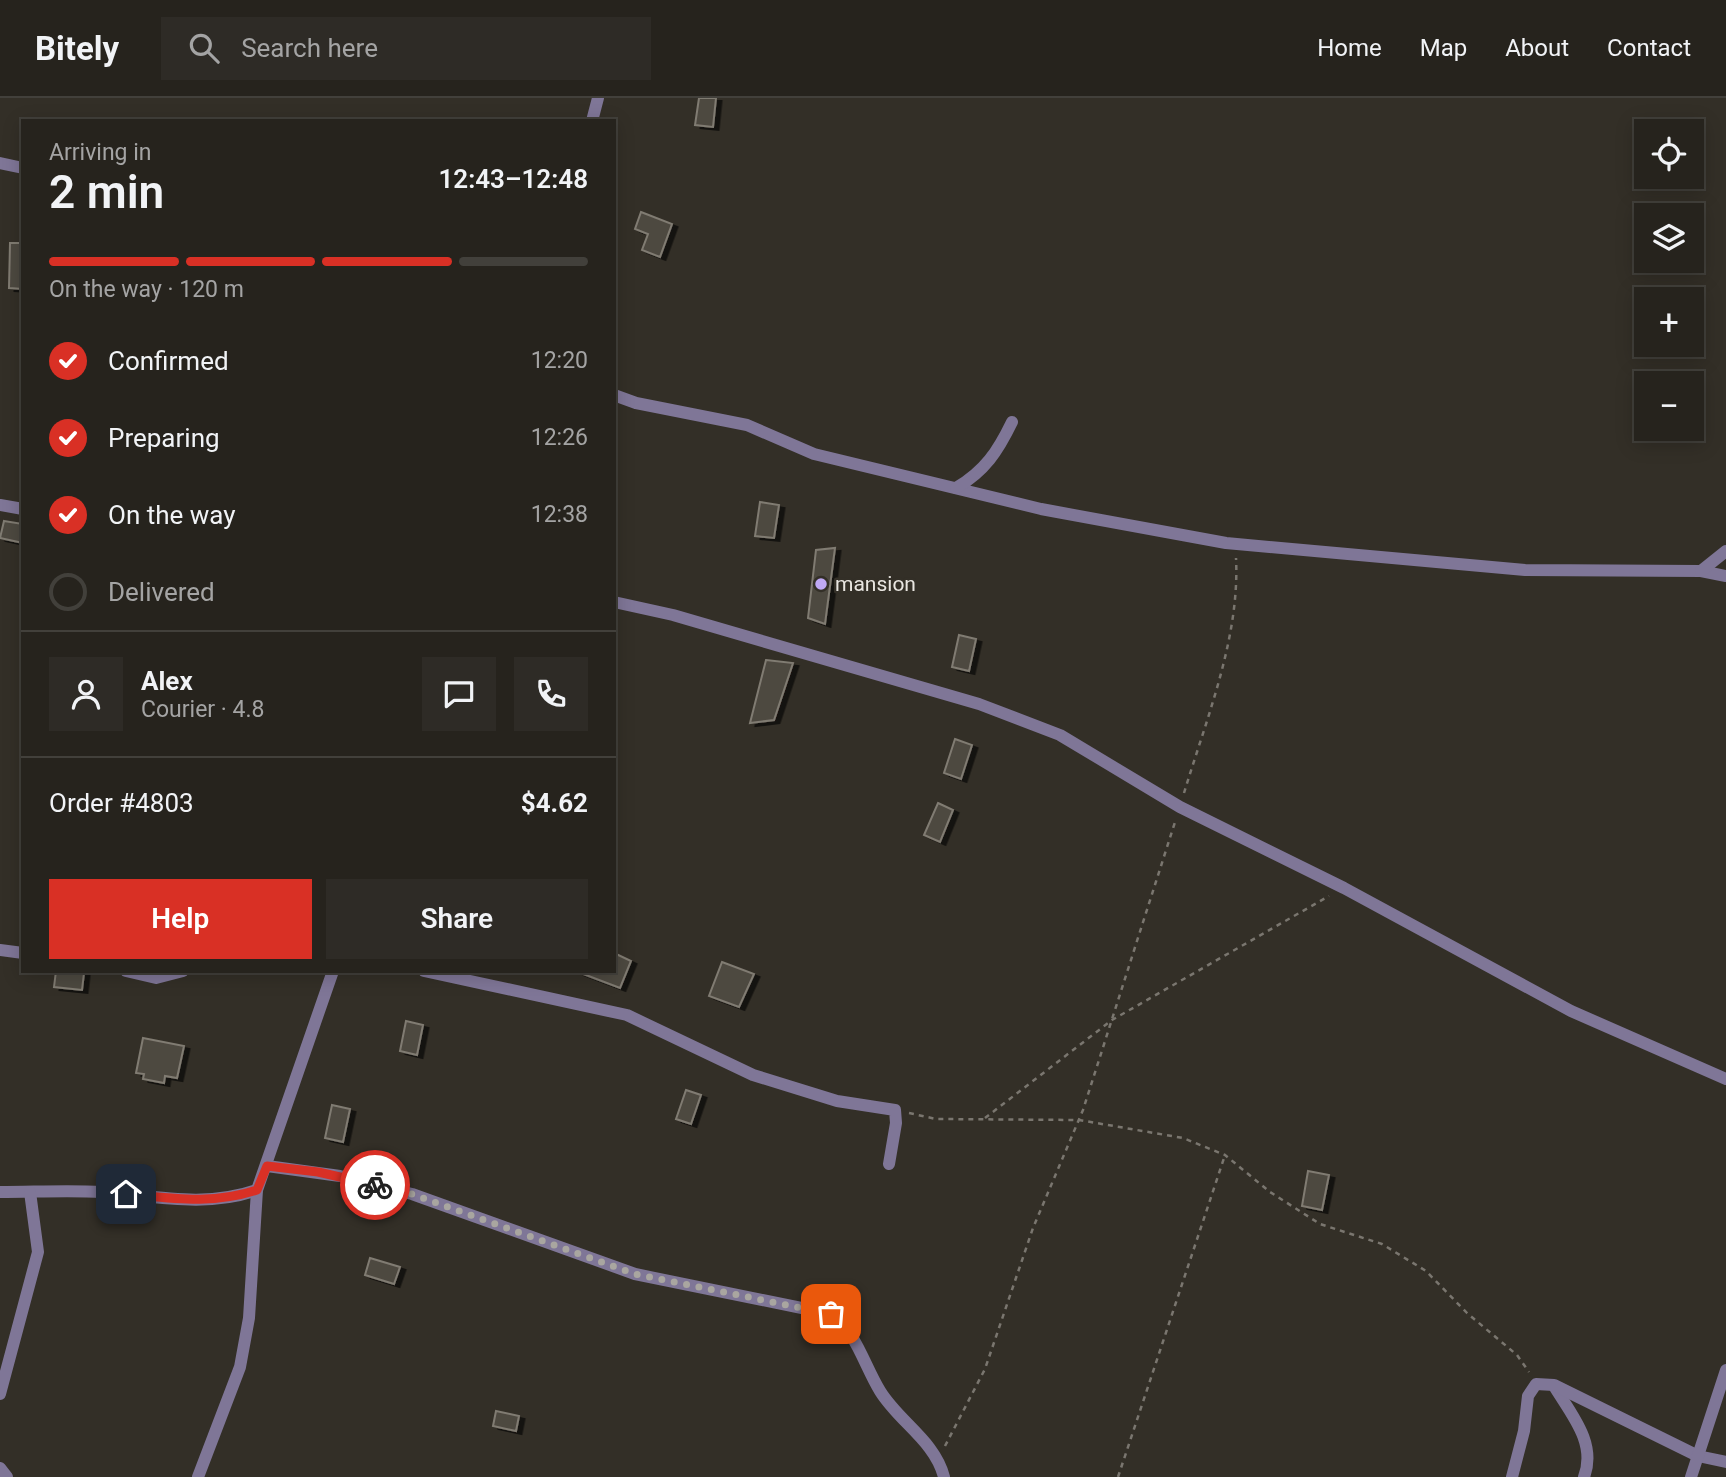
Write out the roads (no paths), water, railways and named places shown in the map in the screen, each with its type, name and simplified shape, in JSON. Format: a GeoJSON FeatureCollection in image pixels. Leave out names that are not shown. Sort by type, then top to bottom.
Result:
{"type":"FeatureCollection","features":[{"type":"Feature","properties":{"kind":"street"},"geometry":{"type":"LineString","coordinates":[[593,119],[598,98]]}},
{"type":"Feature","properties":{"kind":"street"},"geometry":{"type":"LineString","coordinates":[[0,163],[21,168]]}},
{"type":"Feature","properties":{"kind":"street"},"geometry":{"type":"LineString","coordinates":[[616,396],[747,425],[814,454],[1041,509],[1236,544],[1525,570],[1700,571],[1726,576]]}},
{"type":"Feature","properties":{"kind":"street"},"geometry":{"type":"LineString","coordinates":[[956,488],[976,476],[992,459],[1012,422]]}},
{"type":"Feature","properties":{"kind":"street"},"geometry":{"type":"LineString","coordinates":[[0,505],[21,509]]}},
{"type":"Feature","properties":{"kind":"street"},"geometry":{"type":"LineString","coordinates":[[1700,571],[1726,551]]}},
{"type":"Feature","properties":{"kind":"street"},"geometry":{"type":"LineString","coordinates":[[616,602],[686,619],[979,704],[1060,735],[1180,807],[1344,888],[1571,1011],[1726,1079]]}},
{"type":"Feature","properties":{"kind":"street"},"geometry":{"type":"LineString","coordinates":[[0,950],[21,953]]}},
{"type":"Feature","properties":{"kind":"street"},"geometry":{"type":"LineString","coordinates":[[135,973],[156,978],[175,973]]}},
{"type":"Feature","properties":{"kind":"street"},"geometry":{"type":"LineString","coordinates":[[198,1477],[240,1367],[249,1318],[257,1190],[331,973]]}},
{"type":"Feature","properties":{"kind":"street"},"geometry":{"type":"LineString","coordinates":[[433,973],[627,1015],[753,1075],[837,1101],[895,1111],[889,1164]]}},
{"type":"Feature","properties":{"kind":"street"},"geometry":{"type":"LineString","coordinates":[[267,1166],[340,1176],[412,1194],[635,1274],[831,1314],[845,1323],[888,1402],[939,1458],[944,1477]]}},
{"type":"Feature","properties":{"kind":"street"},"geometry":{"type":"LineString","coordinates":[[0,1192],[100,1192],[204,1202],[232,1198],[257,1190]]}},
{"type":"Feature","properties":{"kind":"street"},"geometry":{"type":"LineString","coordinates":[[0,1394],[38,1252],[30,1192]]}},
{"type":"Feature","properties":{"kind":"street"},"geometry":{"type":"LineString","coordinates":[[1691,1477],[1726,1370]]}},
{"type":"Feature","properties":{"kind":"street"},"geometry":{"type":"LineString","coordinates":[[1512,1477],[1524,1432],[1528,1396],[1536,1384],[1554,1385],[1698,1456],[1726,1462]]}},
{"type":"Feature","properties":{"kind":"street"},"geometry":{"type":"LineString","coordinates":[[1554,1385],[1589,1450],[1589,1463],[1584,1477]]}},
{"type":"Feature","properties":{"kind":"street"},"geometry":{"type":"LineString","coordinates":[[0,1468],[6,1477]]}},
{"type":"Feature","properties":{"kind":"place","name":"mansion"},"geometry":{"type":"Point","coordinates":[821,584]}}]}
